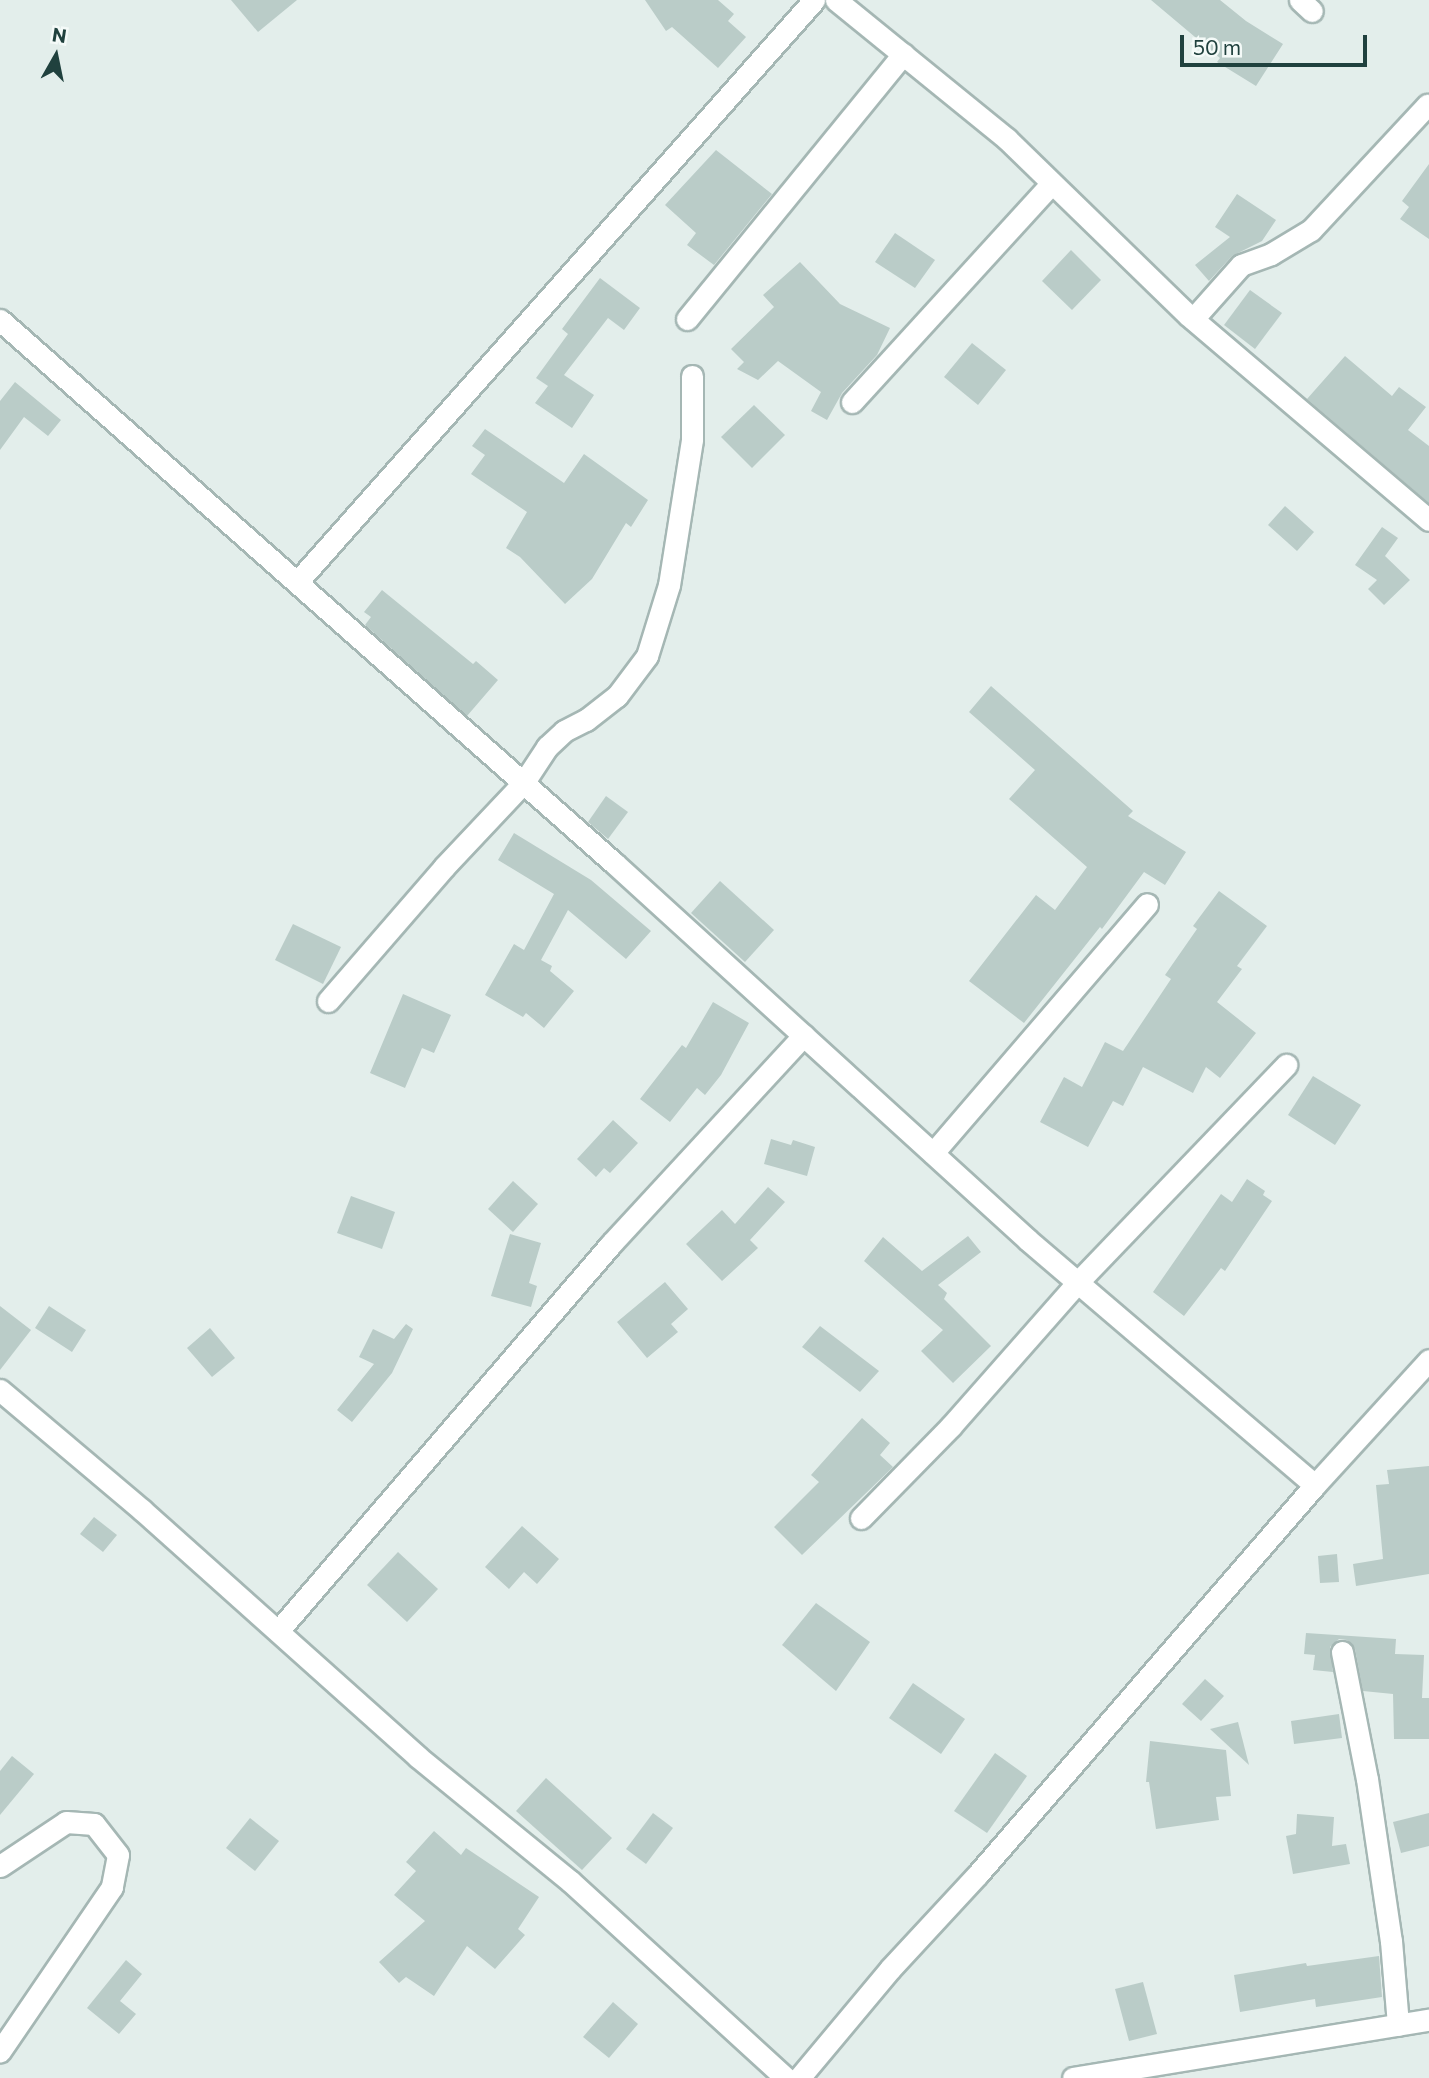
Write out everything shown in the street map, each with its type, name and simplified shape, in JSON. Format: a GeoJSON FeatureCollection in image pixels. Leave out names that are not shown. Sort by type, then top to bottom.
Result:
{"type":"FeatureCollection","features":[{"type":"Feature","properties":{"kind":"street"},"geometry":{"type":"LineString","coordinates":[[298,581],[814,0]]}},
{"type":"Feature","properties":{"kind":"street"},"geometry":{"type":"LineString","coordinates":[[835,0],[859,7],[903,54],[1007,139],[1193,319],[1429,520]]}},
{"type":"Feature","properties":{"kind":"street"},"geometry":{"type":"LineString","coordinates":[[687,320],[903,54]]}},
{"type":"Feature","properties":{"kind":"street"},"geometry":{"type":"LineString","coordinates":[[1193,319],[1241,265],[1271,254],[1311,230],[1427,105]]}},
{"type":"Feature","properties":{"kind":"street"},"geometry":{"type":"LineString","coordinates":[[852,401],[1051,184]]}},
{"type":"Feature","properties":{"kind":"street"},"geometry":{"type":"LineString","coordinates":[[0,320],[524,782],[1078,1282],[1315,1485]]}},
{"type":"Feature","properties":{"kind":"street"},"geometry":{"type":"LineString","coordinates":[[328,1000],[444,867],[524,782],[547,747],[564,731],[586,720],[617,696],[647,656],[669,585],[692,439],[692,376]]}},
{"type":"Feature","properties":{"kind":"street"},"geometry":{"type":"LineString","coordinates":[[933,1153],[1147,904]]}},
{"type":"Feature","properties":{"kind":"street"},"geometry":{"type":"LineString","coordinates":[[278,1631],[611,1244],[804,1035]]}},
{"type":"Feature","properties":{"kind":"street"},"geometry":{"type":"LineString","coordinates":[[861,1518],[951,1426],[1078,1282],[1286,1065]]}},
{"type":"Feature","properties":{"kind":"street"},"geometry":{"type":"LineString","coordinates":[[799,2078],[890,1969],[1041,1803],[1315,1485],[1429,1360]]}},
{"type":"Feature","properties":{"kind":"street"},"geometry":{"type":"LineString","coordinates":[[0,1390],[278,1631],[418,1757],[570,1881],[786,2078]]}},
{"type":"Feature","properties":{"kind":"street"},"geometry":{"type":"LineString","coordinates":[[1342,1652],[1369,1792],[1391,1941],[1398,2025]]}},
{"type":"Feature","properties":{"kind":"street"},"geometry":{"type":"LineString","coordinates":[[0,1866],[66,1822],[94,1824],[118,1855],[112,1887],[0,2051]]}},
{"type":"Feature","properties":{"kind":"street"},"geometry":{"type":"LineString","coordinates":[[1073,2078],[1429,2020]]}},
{"type":"Feature","properties":{"kind":"building"},"geometry":{"type":"Polygon","coordinates":[[[231,0],[297,0],[258,32],[231,0]]]}},
{"type":"Feature","properties":{"kind":"building"},"geometry":{"type":"Polygon","coordinates":[[[645,0],[718,0],[734,14],[728,21],[746,37],[718,68],[672,27],[666,31],[645,0]]]}},
{"type":"Feature","properties":{"kind":"building"},"geometry":{"type":"Polygon","coordinates":[[[1151,0],[1220,0],[1246,21],[1283,44],[1256,86],[1217,62],[1220,58],[1151,0]]]}},
{"type":"Feature","properties":{"kind":"building"},"geometry":{"type":"Polygon","coordinates":[[[716,150],[772,194],[714,265],[687,245],[696,233],[665,205],[716,150]]]}},
{"type":"Feature","properties":{"kind":"building"},"geometry":{"type":"Polygon","coordinates":[[[1429,164],[1429,239],[1400,219],[1409,207],[1402,201],[1429,164]]]}},
{"type":"Feature","properties":{"kind":"building"},"geometry":{"type":"Polygon","coordinates":[[[1237,194],[1276,220],[1262,241],[1232,256],[1209,281],[1195,265],[1230,237],[1215,227],[1237,194]]]}},
{"type":"Feature","properties":{"kind":"building"},"geometry":{"type":"Polygon","coordinates":[[[895,233],[935,260],[915,288],[875,262],[895,233]]]}},
{"type":"Feature","properties":{"kind":"building"},"geometry":{"type":"Polygon","coordinates":[[[1071,250],[1101,280],[1072,310],[1042,281],[1071,250]]]}},
{"type":"Feature","properties":{"kind":"building"},"geometry":{"type":"Polygon","coordinates":[[[800,262],[840,304],[890,328],[877,355],[842,393],[827,420],[811,411],[821,392],[778,361],[758,380],[737,369],[744,362],[731,349],[774,307],[763,295],[800,262]]]}},
{"type":"Feature","properties":{"kind":"building"},"geometry":{"type":"Polygon","coordinates":[[[600,278],[640,308],[624,330],[608,318],[564,375],[594,395],[572,428],[535,403],[548,386],[536,378],[568,334],[562,329],[600,278]]]}},
{"type":"Feature","properties":{"kind":"building"},"geometry":{"type":"Polygon","coordinates":[[[1250,290],[1282,313],[1255,349],[1224,325],[1250,290]]]}},
{"type":"Feature","properties":{"kind":"building"},"geometry":{"type":"Polygon","coordinates":[[[972,343],[1006,370],[978,405],[944,377],[972,343]]]}},
{"type":"Feature","properties":{"kind":"building"},"geometry":{"type":"Polygon","coordinates":[[[1345,356],[1392,396],[1399,387],[1426,407],[1408,430],[1429,446],[1429,503],[1307,399],[1345,356]]]}},
{"type":"Feature","properties":{"kind":"building"},"geometry":{"type":"Polygon","coordinates":[[[15,382],[61,420],[48,436],[24,417],[0,450],[0,401],[15,382]]]}},
{"type":"Feature","properties":{"kind":"building"},"geometry":{"type":"Polygon","coordinates":[[[754,405],[785,435],[752,468],[721,437],[754,405]]]}},
{"type":"Feature","properties":{"kind":"building"},"geometry":{"type":"Polygon","coordinates":[[[485,429],[564,483],[584,454],[648,500],[631,527],[626,523],[592,579],[565,604],[520,557],[506,548],[527,512],[471,474],[485,455],[472,446],[485,429]]]}},
{"type":"Feature","properties":{"kind":"building"},"geometry":{"type":"Polygon","coordinates":[[[1285,506],[1314,532],[1297,551],[1268,525],[1285,506]]]}},
{"type":"Feature","properties":{"kind":"building"},"geometry":{"type":"Polygon","coordinates":[[[1382,527],[1398,538],[1385,556],[1410,580],[1384,605],[1368,589],[1377,580],[1355,565],[1382,527]]]}},
{"type":"Feature","properties":{"kind":"building"},"geometry":{"type":"Polygon","coordinates":[[[382,590],[473,664],[476,661],[498,680],[467,716],[365,625],[371,617],[364,612],[382,590]]]}},
{"type":"Feature","properties":{"kind":"building"},"geometry":{"type":"Polygon","coordinates":[[[991,686],[1133,811],[1128,816],[1186,852],[1165,885],[1144,872],[1102,929],[1100,927],[1024,1023],[969,981],[1036,895],[1055,910],[1087,867],[1009,799],[1035,770],[969,712],[991,686]]]}},
{"type":"Feature","properties":{"kind":"building"},"geometry":{"type":"Polygon","coordinates":[[[606,796],[628,812],[608,839],[588,822],[606,796]]]}},
{"type":"Feature","properties":{"kind":"building"},"geometry":{"type":"Polygon","coordinates":[[[514,833],[591,880],[651,931],[626,959],[568,910],[541,960],[552,966],[550,971],[574,991],[544,1028],[526,1013],[523,1017],[485,995],[514,944],[524,950],[554,894],[498,860],[514,833]]]}},
{"type":"Feature","properties":{"kind":"building"},"geometry":{"type":"Polygon","coordinates":[[[720,881],[774,930],[745,962],[691,913],[720,881]]]}},
{"type":"Feature","properties":{"kind":"building"},"geometry":{"type":"Polygon","coordinates":[[[1219,891],[1267,926],[1237,966],[1242,969],[1217,1002],[1256,1033],[1220,1078],[1206,1067],[1193,1093],[1143,1067],[1123,1106],[1113,1101],[1088,1147],[1040,1122],[1064,1077],[1082,1087],[1105,1042],[1123,1051],[1171,979],[1165,975],[1197,929],[1193,926],[1219,891]]]}},
{"type":"Feature","properties":{"kind":"building"},"geometry":{"type":"Polygon","coordinates":[[[293,924],[341,947],[323,984],[275,960],[293,924]]]}},
{"type":"Feature","properties":{"kind":"building"},"geometry":{"type":"Polygon","coordinates":[[[403,994],[451,1015],[434,1053],[422,1048],[405,1088],[370,1073],[403,994]]]}},
{"type":"Feature","properties":{"kind":"building"},"geometry":{"type":"Polygon","coordinates":[[[713,1002],[749,1023],[721,1075],[705,1095],[697,1088],[670,1122],[640,1099],[682,1045],[686,1048],[713,1002]]]}},
{"type":"Feature","properties":{"kind":"building"},"geometry":{"type":"Polygon","coordinates":[[[1313,1076],[1361,1105],[1335,1145],[1288,1115],[1313,1076]]]}},
{"type":"Feature","properties":{"kind":"building"},"geometry":{"type":"Polygon","coordinates":[[[613,1120],[638,1143],[610,1173],[604,1168],[596,1177],[577,1159],[613,1120]]]}},
{"type":"Feature","properties":{"kind":"building"},"geometry":{"type":"Polygon","coordinates":[[[771,1139],[791,1145],[793,1140],[815,1147],[807,1176],[764,1164],[771,1139]]]}},
{"type":"Feature","properties":{"kind":"building"},"geometry":{"type":"Polygon","coordinates":[[[1247,1179],[1265,1191],[1263,1195],[1272,1201],[1225,1271],[1221,1268],[1184,1316],[1153,1292],[1221,1194],[1232,1202],[1247,1179]]]}},
{"type":"Feature","properties":{"kind":"building"},"geometry":{"type":"Polygon","coordinates":[[[513,1181],[538,1204],[513,1232],[488,1209],[513,1181]]]}},
{"type":"Feature","properties":{"kind":"building"},"geometry":{"type":"Polygon","coordinates":[[[768,1187],[785,1202],[750,1240],[758,1248],[722,1281],[686,1244],[722,1210],[735,1224],[768,1187]]]}},
{"type":"Feature","properties":{"kind":"building"},"geometry":{"type":"Polygon","coordinates":[[[351,1196],[395,1212],[382,1249],[337,1233],[351,1196]]]}},
{"type":"Feature","properties":{"kind":"building"},"geometry":{"type":"Polygon","coordinates":[[[510,1234],[541,1243],[529,1283],[537,1286],[531,1307],[491,1296],[510,1234]]]}},
{"type":"Feature","properties":{"kind":"building"},"geometry":{"type":"Polygon","coordinates":[[[968,1236],[981,1252],[938,1285],[947,1293],[944,1299],[991,1346],[953,1383],[921,1351],[943,1330],[864,1261],[883,1237],[922,1271],[968,1236]]]}},
{"type":"Feature","properties":{"kind":"building"},"geometry":{"type":"Polygon","coordinates":[[[665,1282],[688,1309],[671,1324],[678,1332],[647,1358],[617,1322],[665,1282]]]}},
{"type":"Feature","properties":{"kind":"building"},"geometry":{"type":"Polygon","coordinates":[[[0,1306],[31,1330],[0,1370],[0,1306]]]}},
{"type":"Feature","properties":{"kind":"building"},"geometry":{"type":"Polygon","coordinates":[[[49,1306],[86,1330],[72,1352],[35,1328],[49,1306]]]}},
{"type":"Feature","properties":{"kind":"building"},"geometry":{"type":"Polygon","coordinates":[[[406,1324],[413,1329],[392,1373],[352,1422],[337,1410],[374,1364],[359,1357],[373,1329],[394,1339],[406,1324]]]}},
{"type":"Feature","properties":{"kind":"building"},"geometry":{"type":"Polygon","coordinates":[[[820,1326],[879,1371],[860,1392],[802,1347],[820,1326]]]}},
{"type":"Feature","properties":{"kind":"building"},"geometry":{"type":"Polygon","coordinates":[[[210,1328],[235,1358],[212,1377],[187,1348],[210,1328]]]}},
{"type":"Feature","properties":{"kind":"building"},"geometry":{"type":"Polygon","coordinates":[[[862,1418],[890,1443],[880,1455],[893,1467],[802,1555],[774,1527],[819,1482],[811,1475],[862,1418]]]}},
{"type":"Feature","properties":{"kind":"building"},"geometry":{"type":"Polygon","coordinates":[[[1429,1466],[1429,1574],[1356,1586],[1353,1564],[1383,1559],[1376,1485],[1389,1484],[1387,1470],[1429,1466]]]}},
{"type":"Feature","properties":{"kind":"building"},"geometry":{"type":"Polygon","coordinates":[[[94,1517],[117,1535],[103,1552],[80,1534],[94,1517]]]}},
{"type":"Feature","properties":{"kind":"building"},"geometry":{"type":"Polygon","coordinates":[[[522,1526],[559,1559],[537,1584],[524,1572],[509,1589],[485,1567],[522,1526]]]}},
{"type":"Feature","properties":{"kind":"building"},"geometry":{"type":"Polygon","coordinates":[[[398,1552],[438,1589],[407,1622],[367,1585],[398,1552]]]}},
{"type":"Feature","properties":{"kind":"building"},"geometry":{"type":"Polygon","coordinates":[[[1337,1554],[1339,1582],[1320,1583],[1318,1556],[1337,1554]]]}},
{"type":"Feature","properties":{"kind":"building"},"geometry":{"type":"Polygon","coordinates":[[[816,1603],[870,1642],[836,1691],[782,1645],[816,1603]]]}},
{"type":"Feature","properties":{"kind":"building"},"geometry":{"type":"Polygon","coordinates":[[[1306,1633],[1396,1639],[1395,1654],[1424,1655],[1422,1698],[1429,1698],[1429,1739],[1394,1739],[1393,1694],[1363,1691],[1355,1649],[1347,1640],[1339,1639],[1330,1647],[1333,1672],[1313,1670],[1315,1655],[1304,1654],[1306,1633]]]}},
{"type":"Feature","properties":{"kind":"building"},"geometry":{"type":"Polygon","coordinates":[[[1205,1679],[1224,1696],[1201,1721],[1182,1704],[1205,1679]]]}},
{"type":"Feature","properties":{"kind":"building"},"geometry":{"type":"Polygon","coordinates":[[[913,1683],[965,1719],[941,1754],[889,1718],[913,1683]]]}},
{"type":"Feature","properties":{"kind":"building"},"geometry":{"type":"Polygon","coordinates":[[[1339,1714],[1342,1738],[1294,1744],[1291,1721],[1339,1714]]]}},
{"type":"Feature","properties":{"kind":"building"},"geometry":{"type":"Polygon","coordinates":[[[1238,1722],[1249,1765],[1210,1729],[1238,1722]]]}},
{"type":"Feature","properties":{"kind":"building"},"geometry":{"type":"Polygon","coordinates":[[[1150,1741],[1226,1750],[1231,1796],[1216,1797],[1219,1820],[1156,1829],[1149,1782],[1146,1782],[1150,1741]]]}},
{"type":"Feature","properties":{"kind":"building"},"geometry":{"type":"Polygon","coordinates":[[[995,1753],[1027,1776],[987,1833],[954,1811],[995,1753]]]}},
{"type":"Feature","properties":{"kind":"building"},"geometry":{"type":"Polygon","coordinates":[[[12,1756],[34,1774],[0,1815],[0,1771],[12,1756]]]}},
{"type":"Feature","properties":{"kind":"building"},"geometry":{"type":"Polygon","coordinates":[[[546,1778],[612,1838],[582,1870],[516,1811],[546,1778]]]}},
{"type":"Feature","properties":{"kind":"building"},"geometry":{"type":"Polygon","coordinates":[[[653,1813],[673,1828],[646,1864],[626,1849],[653,1813]]]}},
{"type":"Feature","properties":{"kind":"building"},"geometry":{"type":"Polygon","coordinates":[[[1429,1813],[1429,1846],[1401,1853],[1393,1822],[1429,1813]]]}},
{"type":"Feature","properties":{"kind":"building"},"geometry":{"type":"Polygon","coordinates":[[[1297,1814],[1334,1817],[1332,1846],[1346,1844],[1350,1864],[1293,1874],[1286,1836],[1296,1834],[1297,1814]]]}},
{"type":"Feature","properties":{"kind":"building"},"geometry":{"type":"Polygon","coordinates":[[[250,1818],[279,1841],[255,1871],[226,1848],[250,1818]]]}},
{"type":"Feature","properties":{"kind":"building"},"geometry":{"type":"Polygon","coordinates":[[[434,1831],[461,1855],[466,1848],[539,1897],[518,1929],[525,1935],[495,1969],[467,1946],[434,1996],[406,1977],[399,1983],[379,1962],[425,1921],[394,1895],[416,1871],[406,1862],[434,1831]]]}},
{"type":"Feature","properties":{"kind":"building"},"geometry":{"type":"Polygon","coordinates":[[[1379,1956],[1382,1997],[1316,2007],[1315,1999],[1240,2012],[1234,1975],[1306,1963],[1307,1966],[1379,1956]]]}},
{"type":"Feature","properties":{"kind":"building"},"geometry":{"type":"Polygon","coordinates":[[[126,1960],[142,1974],[120,2001],[136,2014],[119,2034],[87,2008],[126,1960]]]}},
{"type":"Feature","properties":{"kind":"building"},"geometry":{"type":"Polygon","coordinates":[[[1143,1982],[1157,2034],[1129,2041],[1115,1989],[1143,1982]]]}},
{"type":"Feature","properties":{"kind":"building"},"geometry":{"type":"Polygon","coordinates":[[[613,2002],[638,2024],[609,2058],[583,2037],[613,2002]]]}}]}
